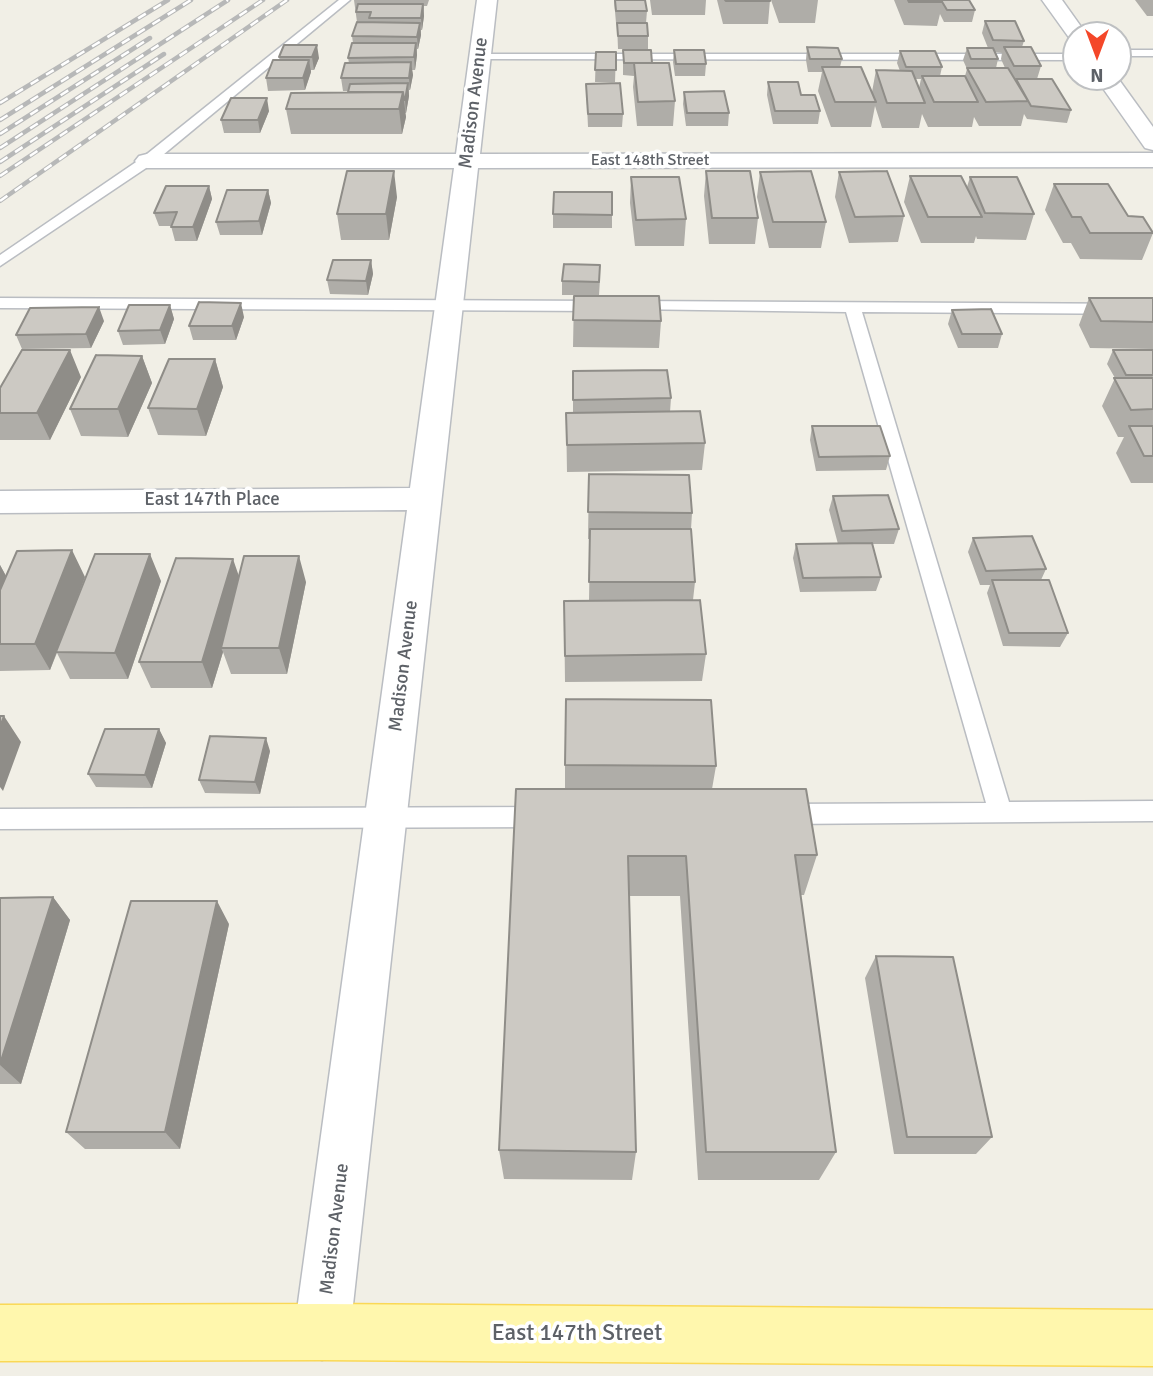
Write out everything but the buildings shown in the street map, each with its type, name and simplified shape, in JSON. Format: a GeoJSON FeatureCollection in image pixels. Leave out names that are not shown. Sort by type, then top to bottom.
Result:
{"type":"FeatureCollection","features":[{"type":"Feature","properties":{"kind":"main road","name":"East 147th Street"},"geometry":{"type":"LineString","coordinates":[[0,1333],[322,1332],[1153,1338]]}},
{"type":"Feature","properties":{"kind":"street","name":"Madison Avenue"},"geometry":{"type":"LineString","coordinates":[[322,1332],[487,0]]}},
{"type":"Feature","properties":{"kind":"street"},"geometry":{"type":"LineString","coordinates":[[1052,0],[1067,21]]}},
{"type":"Feature","properties":{"kind":"street"},"geometry":{"type":"LineString","coordinates":[[1116,91],[1153,143]]}},
{"type":"Feature","properties":{"kind":"street","name":"East 148th Street"},"geometry":{"type":"LineString","coordinates":[[147,161],[1153,160]]}},
{"type":"Feature","properties":{"kind":"street","name":"East 147th Place"},"geometry":{"type":"LineString","coordinates":[[0,502],[425,499]]}},
{"type":"Feature","properties":{"kind":"lane"},"geometry":{"type":"LineString","coordinates":[[0,262],[147,161],[345,0]]}},
{"type":"Feature","properties":{"kind":"lane"},"geometry":{"type":"LineString","coordinates":[[1132,53],[1153,53]]}},
{"type":"Feature","properties":{"kind":"lane"},"geometry":{"type":"LineString","coordinates":[[480,56],[1062,57]]}},
{"type":"Feature","properties":{"kind":"lane"},"geometry":{"type":"LineString","coordinates":[[0,303],[1153,309]]}},
{"type":"Feature","properties":{"kind":"lane"},"geometry":{"type":"LineString","coordinates":[[853,307],[1000,812]]}},
{"type":"Feature","properties":{"kind":"lane"},"geometry":{"type":"LineString","coordinates":[[762,815],[1153,811]]}},
{"type":"Feature","properties":{"kind":"lane"},"geometry":{"type":"LineString","coordinates":[[0,818],[567,817]]}},
{"type":"Feature","properties":{"kind":"railway"},"geometry":{"type":"LineString","coordinates":[[0,103],[168,0]]}},
{"type":"Feature","properties":{"kind":"railway"},"geometry":{"type":"LineString","coordinates":[[0,120],[191,0]]}},
{"type":"Feature","properties":{"kind":"railway"},"geometry":{"type":"LineString","coordinates":[[0,148],[228,0]]}},
{"type":"Feature","properties":{"kind":"railway"},"geometry":{"type":"LineString","coordinates":[[0,176],[263,0]]}},
{"type":"Feature","properties":{"kind":"railway"},"geometry":{"type":"LineString","coordinates":[[0,201],[287,0]]}},
{"type":"Feature","properties":{"kind":"railway"},"geometry":{"type":"LineString","coordinates":[[0,134],[150,38]]}},
{"type":"Feature","properties":{"kind":"railway"},"geometry":{"type":"LineString","coordinates":[[0,162],[164,54]]}}]}
